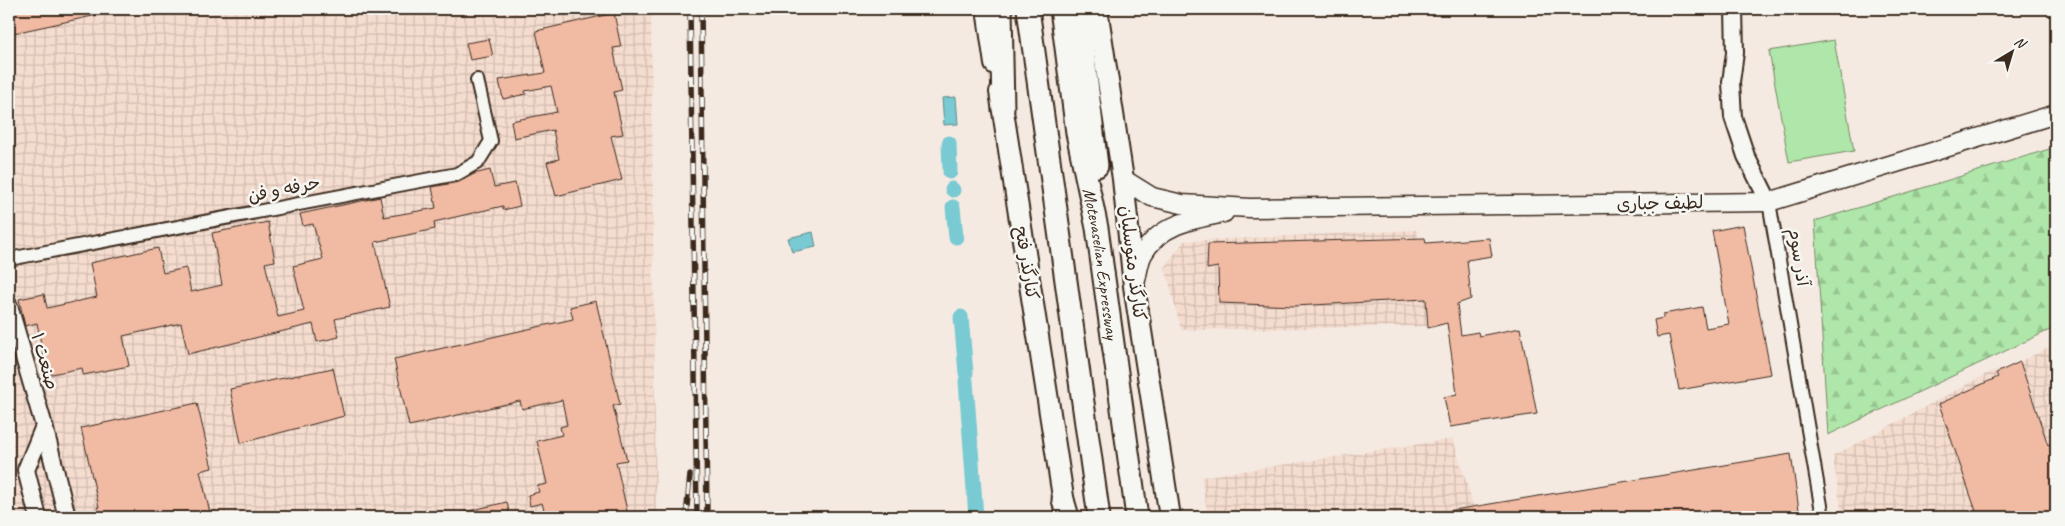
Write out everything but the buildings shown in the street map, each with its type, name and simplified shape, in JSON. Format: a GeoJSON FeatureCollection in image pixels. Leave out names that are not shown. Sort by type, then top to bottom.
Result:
{"type":"FeatureCollection","features":[{"type":"Feature","properties":{"kind":"highway"},"geometry":{"type":"LineString","coordinates":[[1002,9],[1003,109]]}},
{"type":"Feature","properties":{"kind":"highway","name":"Motevaselian Expressway"},"geometry":{"type":"LineString","coordinates":[[1028,9],[1100,517]]}},
{"type":"Feature","properties":{"kind":"highway","name":"Motevaselian Expressway"},"geometry":{"type":"LineString","coordinates":[[1061,9],[1077,133],[1098,228],[1137,517]]}},
{"type":"Feature","properties":{"kind":"highway"},"geometry":{"type":"LineString","coordinates":[[1078,9],[1098,179],[1098,228]]}},
{"type":"Feature","properties":{"kind":"main road","name":"کنارگذر فتح"},"geometry":{"type":"LineString","coordinates":[[987,9],[1066,511]]}},
{"type":"Feature","properties":{"kind":"main road","name":"کنارگذر متوسلیان"},"geometry":{"type":"LineString","coordinates":[[1097,9],[1123,179],[1134,286],[1170,517]]}},
{"type":"Feature","properties":{"kind":"main road","name":"لطیف جباری"},"geometry":{"type":"LineString","coordinates":[[1250,208],[1769,202],[2056,114]]}},
{"type":"Feature","properties":{"kind":"main road"},"geometry":{"type":"LineString","coordinates":[[1123,179],[1152,197],[1182,204],[1250,208]]}},
{"type":"Feature","properties":{"kind":"main road"},"geometry":{"type":"LineString","coordinates":[[1134,286],[1142,255],[1153,241],[1169,228],[1189,220],[1250,208]]}},
{"type":"Feature","properties":{"kind":"street","name":"آذر سوم"},"geometry":{"type":"LineString","coordinates":[[1734,9],[1735,53],[1731,82],[1733,117],[1746,156],[1769,202],[1823,517]]}},
{"type":"Feature","properties":{"kind":"street","name":"حرفه و فن"},"geometry":{"type":"LineString","coordinates":[[9,259],[457,174],[478,162],[491,141],[477,80]]}},
{"type":"Feature","properties":{"kind":"street","name":"صنعت ۱"},"geometry":{"type":"LineString","coordinates":[[9,312],[44,426],[68,517]]}},
{"type":"Feature","properties":{"kind":"street"},"geometry":{"type":"LineString","coordinates":[[38,517],[26,470],[44,426]]}},
{"type":"Feature","properties":{"kind":"shaded area"},"geometry":{"type":"Polygon","coordinates":[[[9,9],[651,9],[656,517],[9,517],[9,9]]]}},
{"type":"Feature","properties":{"kind":"shaded area"},"geometry":{"type":"Polygon","coordinates":[[[1417,230],[1436,326],[1181,330],[1165,267],[1184,241],[1417,230]]]}},
{"type":"Feature","properties":{"kind":"shaded area"},"geometry":{"type":"Polygon","coordinates":[[[2056,344],[2056,440],[2023,456],[2044,517],[1842,517],[1833,456],[1994,370],[2003,394],[1996,373],[2056,344]]]}},
{"type":"Feature","properties":{"kind":"shaded area"},"geometry":{"type":"Polygon","coordinates":[[[1453,439],[1474,507],[1791,454],[1800,517],[1208,517],[1201,477],[1453,439]]]}},
{"type":"Feature","properties":{"kind":"green space"},"geometry":{"type":"Polygon","coordinates":[[[1834,40],[1854,151],[1789,162],[1769,51],[1834,40]]]}},
{"type":"Feature","properties":{"kind":"green space"},"geometry":{"type":"Polygon","coordinates":[[[2056,147],[2056,327],[1828,435],[1815,221],[2056,147]]]}},
{"type":"Feature","properties":{"kind":"water"},"geometry":{"type":"Polygon","coordinates":[[[956,97],[958,124],[944,125],[942,98],[956,97]]]}},
{"type":"Feature","properties":{"kind":"water"},"geometry":{"type":"Polygon","coordinates":[[[813,232],[816,247],[792,252],[788,238],[813,232]]]}},
{"type":"Feature","properties":{"kind":"waterway"},"geometry":{"type":"LineString","coordinates":[[949,143],[950,172]]}},
{"type":"Feature","properties":{"kind":"waterway"},"geometry":{"type":"LineString","coordinates":[[953,207],[956,237]]}},
{"type":"Feature","properties":{"kind":"waterway"},"geometry":{"type":"LineString","coordinates":[[961,317],[966,373]]}},
{"type":"Feature","properties":{"kind":"waterway"},"geometry":{"type":"LineString","coordinates":[[966,381],[976,517]]}},
{"type":"Feature","properties":{"kind":"railway"},"geometry":{"type":"LineString","coordinates":[[690,9],[697,517]]}},
{"type":"Feature","properties":{"kind":"railway"},"geometry":{"type":"LineString","coordinates":[[701,9],[707,517]]}},
{"type":"Feature","properties":{"kind":"railway"},"geometry":{"type":"LineString","coordinates":[[686,517],[690,475]]}}]}
